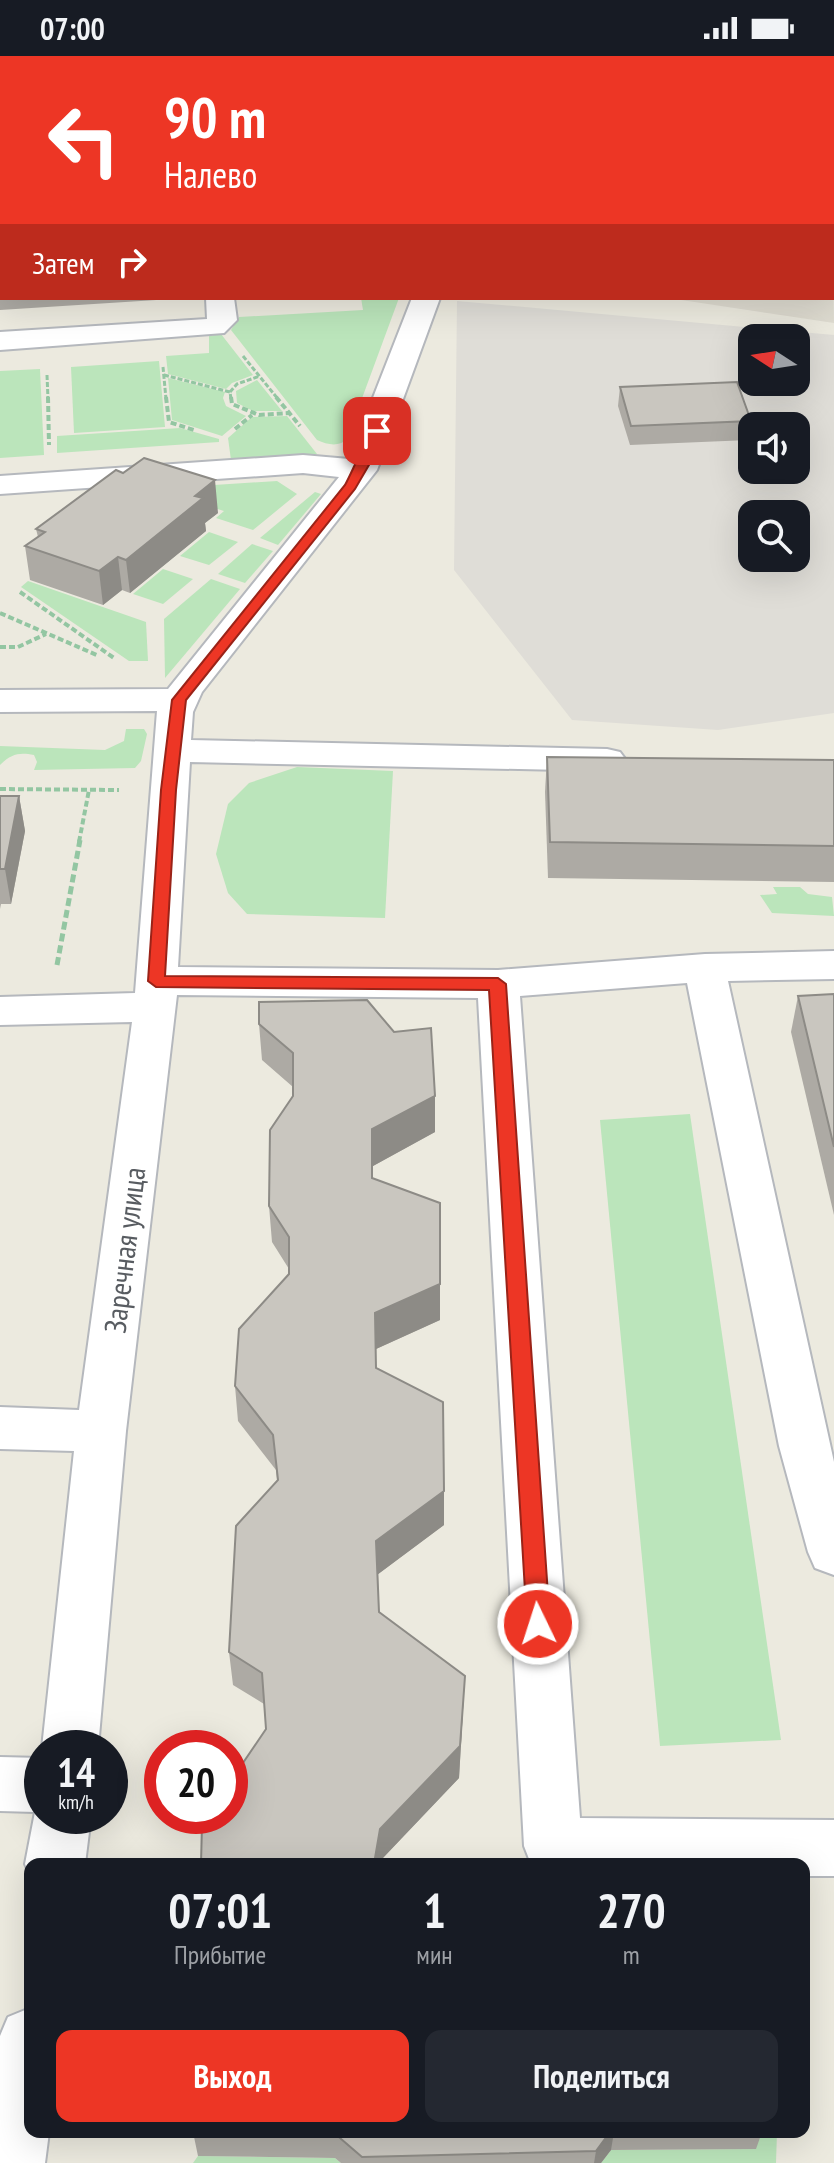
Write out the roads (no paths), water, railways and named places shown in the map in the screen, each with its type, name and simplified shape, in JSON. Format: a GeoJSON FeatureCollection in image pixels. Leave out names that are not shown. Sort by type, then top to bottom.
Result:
{"type":"FeatureCollection","features":[{"type":"Feature","properties":{"kind":"street"},"geometry":{"type":"LineString","coordinates":[[0,341],[214,327],[223,320],[220,300]]}},
{"type":"Feature","properties":{"kind":"street"},"geometry":{"type":"LineString","coordinates":[[0,701],[179,700],[361,470],[425,300]]}},
{"type":"Feature","properties":{"kind":"street"},"geometry":{"type":"LineString","coordinates":[[0,485],[311,464],[361,470]]}},
{"type":"Feature","properties":{"kind":"street","name":"Заречная улица"},"geometry":{"type":"LineString","coordinates":[[72,1730],[101,1431],[155,994],[172,751],[179,700]]}},
{"type":"Feature","properties":{"kind":"street"},"geometry":{"type":"LineString","coordinates":[[172,751],[645,761]]}},
{"type":"Feature","properties":{"kind":"street"},"geometry":{"type":"LineString","coordinates":[[0,1011],[49,1010],[155,994],[498,984],[705,968],[834,965]]}},
{"type":"Feature","properties":{"kind":"street"},"geometry":{"type":"LineString","coordinates":[[705,968],[804,1446],[834,1552]]}},
{"type":"Feature","properties":{"kind":"street"},"geometry":{"type":"LineString","coordinates":[[498,984],[553,1846],[834,1848]]}},
{"type":"Feature","properties":{"kind":"street"},"geometry":{"type":"LineString","coordinates":[[0,1428],[101,1431]]}},
{"type":"Feature","properties":{"kind":"street"},"geometry":{"type":"LineString","coordinates":[[0,1784],[24,1785]]}},
{"type":"Feature","properties":{"kind":"street"},"geometry":{"type":"LineString","coordinates":[[56,1858],[59,1834]]}},
{"type":"Feature","properties":{"kind":"street"},"geometry":{"type":"LineString","coordinates":[[12,2163],[24,2080]]}}]}
